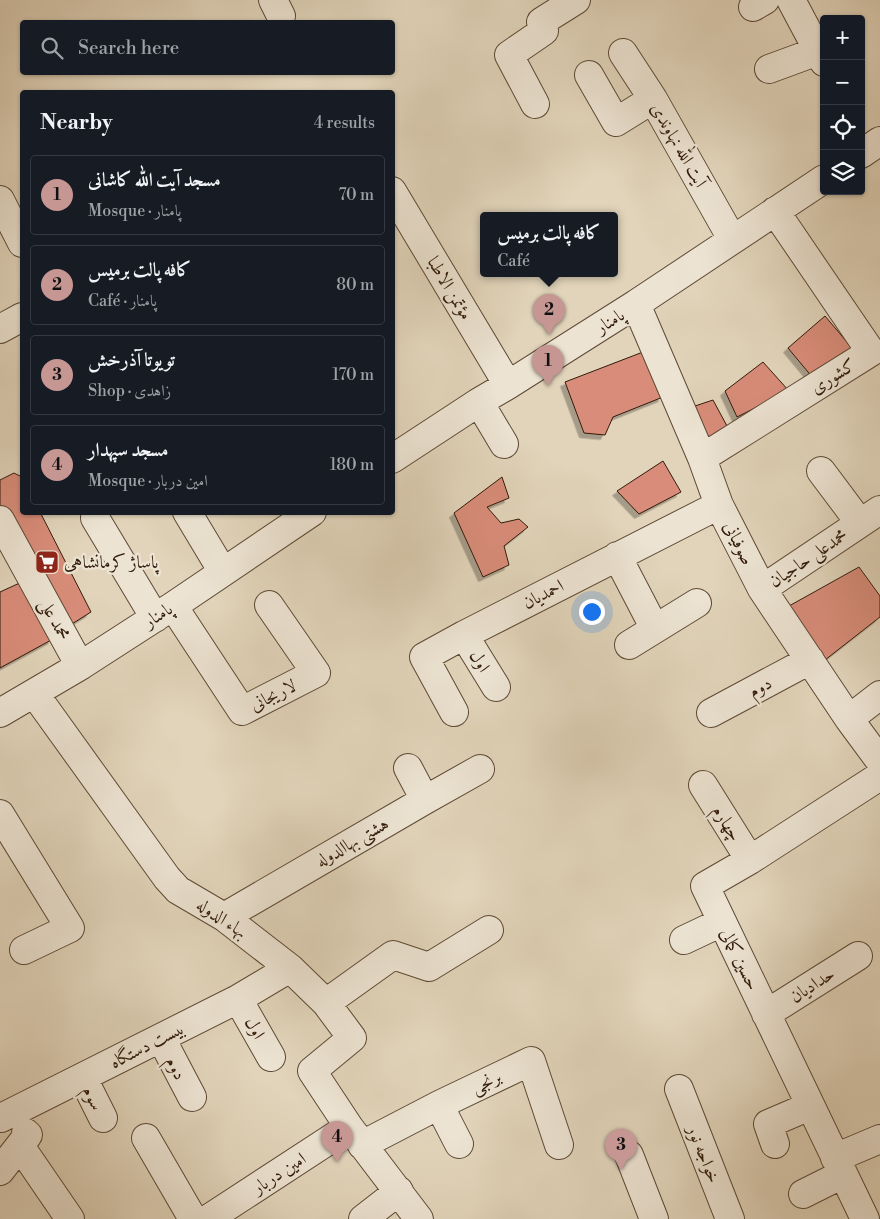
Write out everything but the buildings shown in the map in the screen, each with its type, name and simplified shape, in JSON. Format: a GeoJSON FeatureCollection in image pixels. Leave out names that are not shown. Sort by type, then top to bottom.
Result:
{"type":"FeatureCollection","features":[{"type":"Feature","properties":{"kind":"street"},"geometry":{"type":"LineString","coordinates":[[535,104],[509,55],[544,31],[541,22],[576,0]]}},
{"type":"Feature","properties":{"kind":"street"},"geometry":{"type":"LineString","coordinates":[[791,0],[820,54]]}},
{"type":"Feature","properties":{"kind":"street","name":"آیت الله نهاوندی"},"geometry":{"type":"LineString","coordinates":[[623,53],[653,100],[732,239]]}},
{"type":"Feature","properties":{"kind":"street"},"geometry":{"type":"LineString","coordinates":[[769,69],[820,56]]}},
{"type":"Feature","properties":{"kind":"street"},"geometry":{"type":"LineString","coordinates":[[589,74],[616,122],[653,100]]}},
{"type":"Feature","properties":{"kind":"street","name":"پامنار"},"geometry":{"type":"LineString","coordinates":[[395,457],[636,304],[820,182]]}},
{"type":"Feature","properties":{"kind":"street","name":"مؤتمن الاطبا"},"geometry":{"type":"LineString","coordinates":[[395,196],[508,385]]}},
{"type":"Feature","properties":{"kind":"street"},"geometry":{"type":"LineString","coordinates":[[0,200],[20,239]]}},
{"type":"Feature","properties":{"kind":"street","name":"کشوری"},"geometry":{"type":"LineString","coordinates":[[702,458],[871,352],[775,211]]}},
{"type":"Feature","properties":{"kind":"street","name":"صوفیانی"},"geometry":{"type":"LineString","coordinates":[[636,304],[702,458],[719,504],[762,589],[849,719],[880,761]]}},
{"type":"Feature","properties":{"kind":"street"},"geometry":{"type":"LineString","coordinates":[[0,329],[20,318]]}},
{"type":"Feature","properties":{"kind":"street"},"geometry":{"type":"LineString","coordinates":[[479,402],[504,444]]}},
{"type":"Feature","properties":{"kind":"street"},"geometry":{"type":"LineString","coordinates":[[821,471],[870,516]]}},
{"type":"Feature","properties":{"kind":"street","name":"احمدیان"},"geometry":{"type":"LineString","coordinates":[[454,712],[424,657],[719,504]]}},
{"type":"Feature","properties":{"kind":"street"},"geometry":{"type":"LineString","coordinates":[[189,515],[223,572]]}},
{"type":"Feature","properties":{"kind":"street","name":"پامنار"},"geometry":{"type":"LineString","coordinates":[[0,713],[80,666],[164,612],[308,515]]}},
{"type":"Feature","properties":{"kind":"street","name":"محمدعلی حاجیان"},"geometry":{"type":"LineString","coordinates":[[762,589],[870,516]]}},
{"type":"Feature","properties":{"kind":"street"},"geometry":{"type":"LineString","coordinates":[[95,518],[164,612]]}},
{"type":"Feature","properties":{"kind":"street","name":"محمد علی"},"geometry":{"type":"LineString","coordinates":[[0,520],[80,666]]}},
{"type":"Feature","properties":{"kind":"street"},"geometry":{"type":"LineString","coordinates":[[617,556],[655,629]]}},
{"type":"Feature","properties":{"kind":"street"},"geometry":{"type":"LineString","coordinates":[[629,645],[697,603]]}},
{"type":"Feature","properties":{"kind":"street","name":"لاریجانی"},"geometry":{"type":"LineString","coordinates":[[164,612],[242,711],[316,673],[269,605]]}},
{"type":"Feature","properties":{"kind":"street","name":"اول"},"geometry":{"type":"LineString","coordinates":[[464,635],[496,687]]}},
{"type":"Feature","properties":{"kind":"street","name":"دوم"},"geometry":{"type":"LineString","coordinates":[[711,713],[810,660]]}},
{"type":"Feature","properties":{"kind":"street","name":"بهاء الدوله"},"geometry":{"type":"LineString","coordinates":[[34,693],[167,878],[178,890],[224,917],[290,968],[326,1003],[352,1038],[312,1071],[356,1136]]}},
{"type":"Feature","properties":{"kind":"street"},"geometry":{"type":"LineString","coordinates":[[849,719],[880,695]]}},
{"type":"Feature","properties":{"kind":"street"},"geometry":{"type":"LineString","coordinates":[[408,768],[425,800]]}},
{"type":"Feature","properties":{"kind":"street","name":"هشتی بهاالدوله"},"geometry":{"type":"LineString","coordinates":[[224,917],[480,769]]}},
{"type":"Feature","properties":{"kind":"street","name":"حسین کمالی"},"geometry":{"type":"LineString","coordinates":[[865,1219],[704,886],[750,860],[880,776]]}},
{"type":"Feature","properties":{"kind":"street","name":"چهارم"},"geometry":{"type":"LineString","coordinates":[[704,785],[750,860]]}},
{"type":"Feature","properties":{"kind":"street"},"geometry":{"type":"LineString","coordinates":[[0,814],[70,928],[24,950]]}},
{"type":"Feature","properties":{"kind":"street"},"geometry":{"type":"LineString","coordinates":[[684,940],[722,922]]}},
{"type":"Feature","properties":{"kind":"street"},"geometry":{"type":"LineString","coordinates":[[326,1003],[392,955],[429,967],[489,930]]}},
{"type":"Feature","properties":{"kind":"street","name":"حدادیان"},"geometry":{"type":"LineString","coordinates":[[766,1014],[858,956]]}},
{"type":"Feature","properties":{"kind":"street","name":"بیست دستگاه"},"geometry":{"type":"LineString","coordinates":[[1,1118],[238,1000],[290,968]]}},
{"type":"Feature","properties":{"kind":"street","name":"اول"},"geometry":{"type":"LineString","coordinates":[[238,1000],[271,1057]]}},
{"type":"Feature","properties":{"kind":"street","name":"دوم"},"geometry":{"type":"LineString","coordinates":[[161,1038],[192,1097]]}},
{"type":"Feature","properties":{"kind":"street","name":"برنجی"},"geometry":{"type":"LineString","coordinates":[[356,1136],[439,1105],[531,1061],[559,1145]]}},
{"type":"Feature","properties":{"kind":"street","name":"سوم"},"geometry":{"type":"LineString","coordinates":[[83,1078],[103,1118]]}},
{"type":"Feature","properties":{"kind":"street","name":"خواجه نور"},"geometry":{"type":"LineString","coordinates":[[678,1089],[730,1219]]}},
{"type":"Feature","properties":{"kind":"street"},"geometry":{"type":"LineString","coordinates":[[439,1105],[459,1144]]}},
{"type":"Feature","properties":{"kind":"street"},"geometry":{"type":"LineString","coordinates":[[775,1144],[768,1124],[810,1106]]}},
{"type":"Feature","properties":{"kind":"street"},"geometry":{"type":"LineString","coordinates":[[1,1118],[24,1140],[70,1219]]}},
{"type":"Feature","properties":{"kind":"street"},"geometry":{"type":"LineString","coordinates":[[356,1136],[419,1219]]}},
{"type":"Feature","properties":{"kind":"street","name":"امین دربار"},"geometry":{"type":"LineString","coordinates":[[208,1219],[356,1136]]}},
{"type":"Feature","properties":{"kind":"street"},"geometry":{"type":"LineString","coordinates":[[146,1138],[193,1219]]}},
{"type":"Feature","properties":{"kind":"street"},"geometry":{"type":"LineString","coordinates":[[802,1194],[839,1166],[880,1139]]}},
{"type":"Feature","properties":{"kind":"street"},"geometry":{"type":"LineString","coordinates":[[0,1171],[24,1140]]}},
{"type":"Feature","properties":{"kind":"street"},"geometry":{"type":"LineString","coordinates":[[629,1155],[654,1219]]}},
{"type":"Feature","properties":{"kind":"street"},"geometry":{"type":"LineString","coordinates":[[364,1219],[399,1191]]}},
{"type":"Feature","properties":{"kind":"place","name":"کافه پالت برمیس"},"geometry":{"type":"Point","coordinates":[549,335]}},
{"type":"Feature","properties":{"kind":"place","name":"مسجد آیت الله کاشانی"},"geometry":{"type":"Point","coordinates":[548,386]}},
{"type":"Feature","properties":{"kind":"place","name":"پاساژ کرمانشاهی"},"geometry":{"type":"Point","coordinates":[47,562]}},
{"type":"Feature","properties":{"kind":"place","name":"مسجد سپهدار"},"geometry":{"type":"Point","coordinates":[337,1162]}},
{"type":"Feature","properties":{"kind":"place","name":"تویوتا آذرخش"},"geometry":{"type":"Point","coordinates":[621,1170]}}]}
